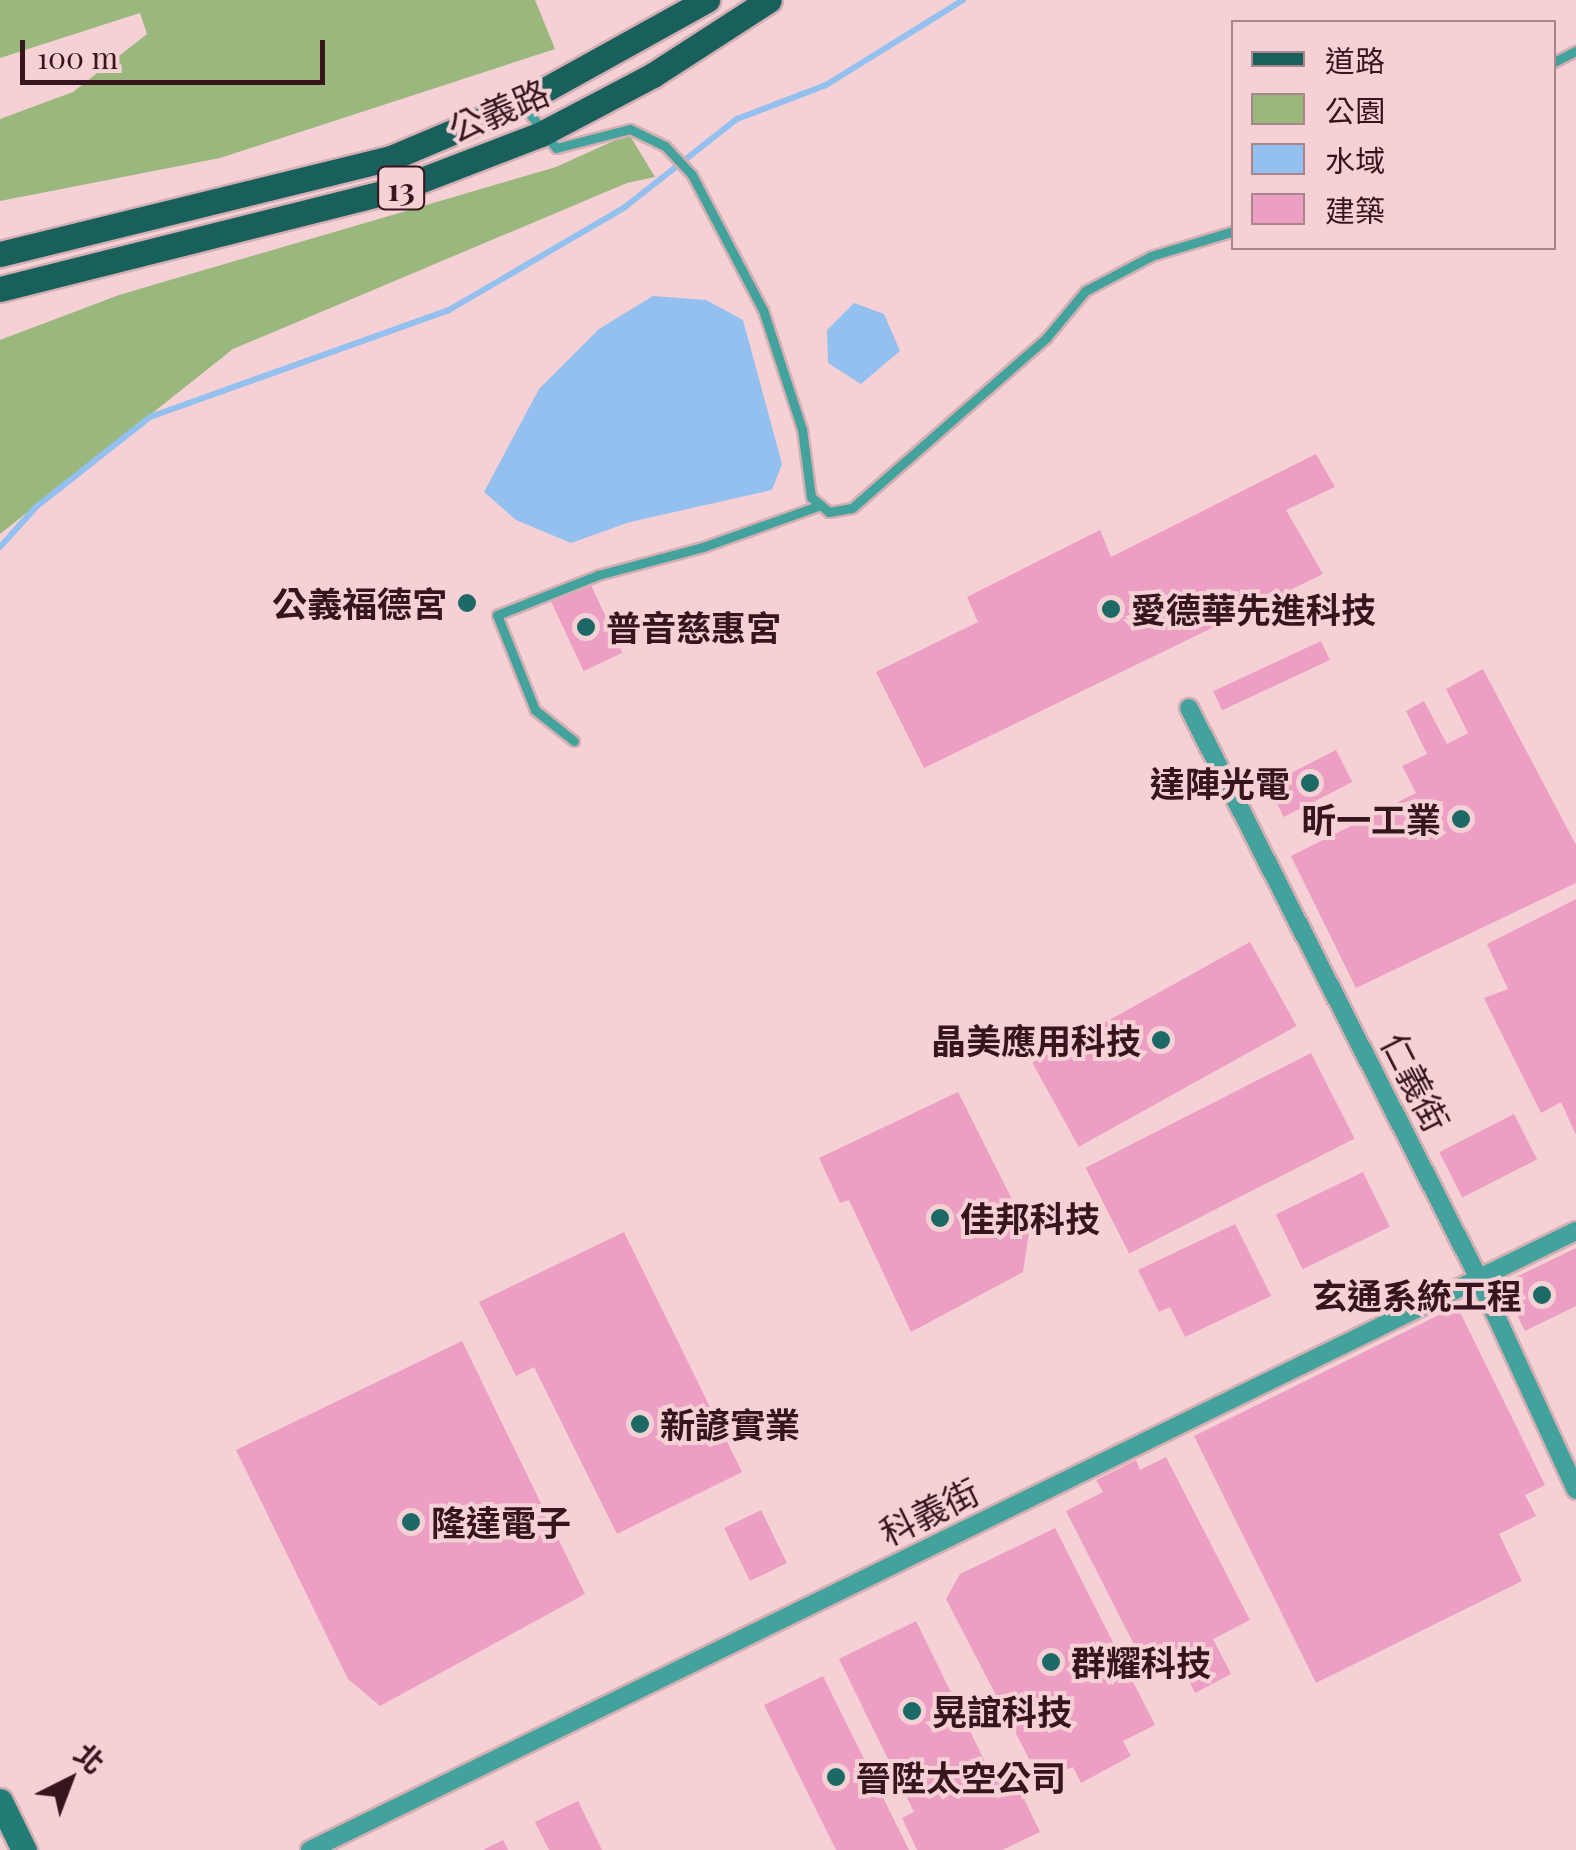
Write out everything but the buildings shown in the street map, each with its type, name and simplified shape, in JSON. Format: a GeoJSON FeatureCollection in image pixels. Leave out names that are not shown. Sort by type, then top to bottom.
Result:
{"type":"FeatureCollection","features":[{"type":"Feature","properties":{"kind":"main road","name":"公義路"},"geometry":{"type":"LineString","coordinates":[[0,254],[392,158],[521,102],[707,0]]}},
{"type":"Feature","properties":{"kind":"main road","name":"公義路"},"geometry":{"type":"LineString","coordinates":[[0,289],[398,190],[540,134],[653,75],[769,0]]}},
{"type":"Feature","properties":{"kind":"street","name":"仁義街"},"geometry":{"type":"LineString","coordinates":[[1188,708],[1479,1279],[1576,1490]]}},
{"type":"Feature","properties":{"kind":"street","name":"科義街"},"geometry":{"type":"LineString","coordinates":[[310,1850],[1576,1232]]}},
{"type":"Feature","properties":{"kind":"street"},"geometry":{"type":"LineString","coordinates":[[0,1802],[24,1850]]}},
{"type":"Feature","properties":{"kind":"lane"},"geometry":{"type":"LineString","coordinates":[[521,102],[540,134],[556,148],[630,129],[665,146],[692,175],[763,310],[802,429],[811,497],[829,512],[852,508],[1048,338],[1085,292],[1150,256],[1231,232]]}},
{"type":"Feature","properties":{"kind":"lane"},"geometry":{"type":"LineString","coordinates":[[574,741],[535,710],[497,615],[821,505]]}},
{"type":"Feature","properties":{"kind":"green space"},"geometry":{"type":"Polygon","coordinates":[[[0,0],[535,0],[555,49],[220,158],[0,201],[0,119],[73,92],[147,34],[140,13],[0,58],[0,0]]]}},
{"type":"Feature","properties":{"kind":"green space"},"geometry":{"type":"Polygon","coordinates":[[[629,134],[655,177],[627,183],[233,349],[0,534],[0,340],[119,295],[556,167],[629,134]]]}},
{"type":"Feature","properties":{"kind":"water"},"geometry":{"type":"Polygon","coordinates":[[[653,296],[706,300],[743,320],[782,464],[772,490],[630,522],[571,543],[516,520],[484,492],[539,389],[599,329],[653,296]]]}},
{"type":"Feature","properties":{"kind":"water"},"geometry":{"type":"Polygon","coordinates":[[[854,303],[884,314],[900,351],[861,384],[828,363],[827,330],[854,303]]]}},
{"type":"Feature","properties":{"kind":"waterway"},"geometry":{"type":"LineString","coordinates":[[0,547],[36,507],[150,417],[449,310],[625,207],[737,119],[826,85],[963,0]]}},
{"type":"Feature","properties":{"kind":"place","name":"公義福德宮"},"geometry":{"type":"Point","coordinates":[467,603]}},
{"type":"Feature","properties":{"kind":"place","name":"愛德華先進科技"},"geometry":{"type":"Point","coordinates":[1111,609]}},
{"type":"Feature","properties":{"kind":"place","name":"普音慈惠宮"},"geometry":{"type":"Point","coordinates":[586,627]}},
{"type":"Feature","properties":{"kind":"place","name":"達陣光電"},"geometry":{"type":"Point","coordinates":[1310,783]}},
{"type":"Feature","properties":{"kind":"place","name":"昕一工業"},"geometry":{"type":"Point","coordinates":[1461,819]}},
{"type":"Feature","properties":{"kind":"place","name":"晶美應用科技"},"geometry":{"type":"Point","coordinates":[1161,1040]}},
{"type":"Feature","properties":{"kind":"place","name":"佳邦科技"},"geometry":{"type":"Point","coordinates":[940,1218]}},
{"type":"Feature","properties":{"kind":"place","name":"玄通系統工程"},"geometry":{"type":"Point","coordinates":[1542,1295]}},
{"type":"Feature","properties":{"kind":"place","name":"新諺實業"},"geometry":{"type":"Point","coordinates":[640,1424]}},
{"type":"Feature","properties":{"kind":"place","name":"隆達電子"},"geometry":{"type":"Point","coordinates":[411,1522]}},
{"type":"Feature","properties":{"kind":"place","name":"群耀科技"},"geometry":{"type":"Point","coordinates":[1051,1662]}},
{"type":"Feature","properties":{"kind":"place","name":"晃誼科技"},"geometry":{"type":"Point","coordinates":[912,1711]}},
{"type":"Feature","properties":{"kind":"place","name":"晉陞太空公司"},"geometry":{"type":"Point","coordinates":[836,1777]}}]}
